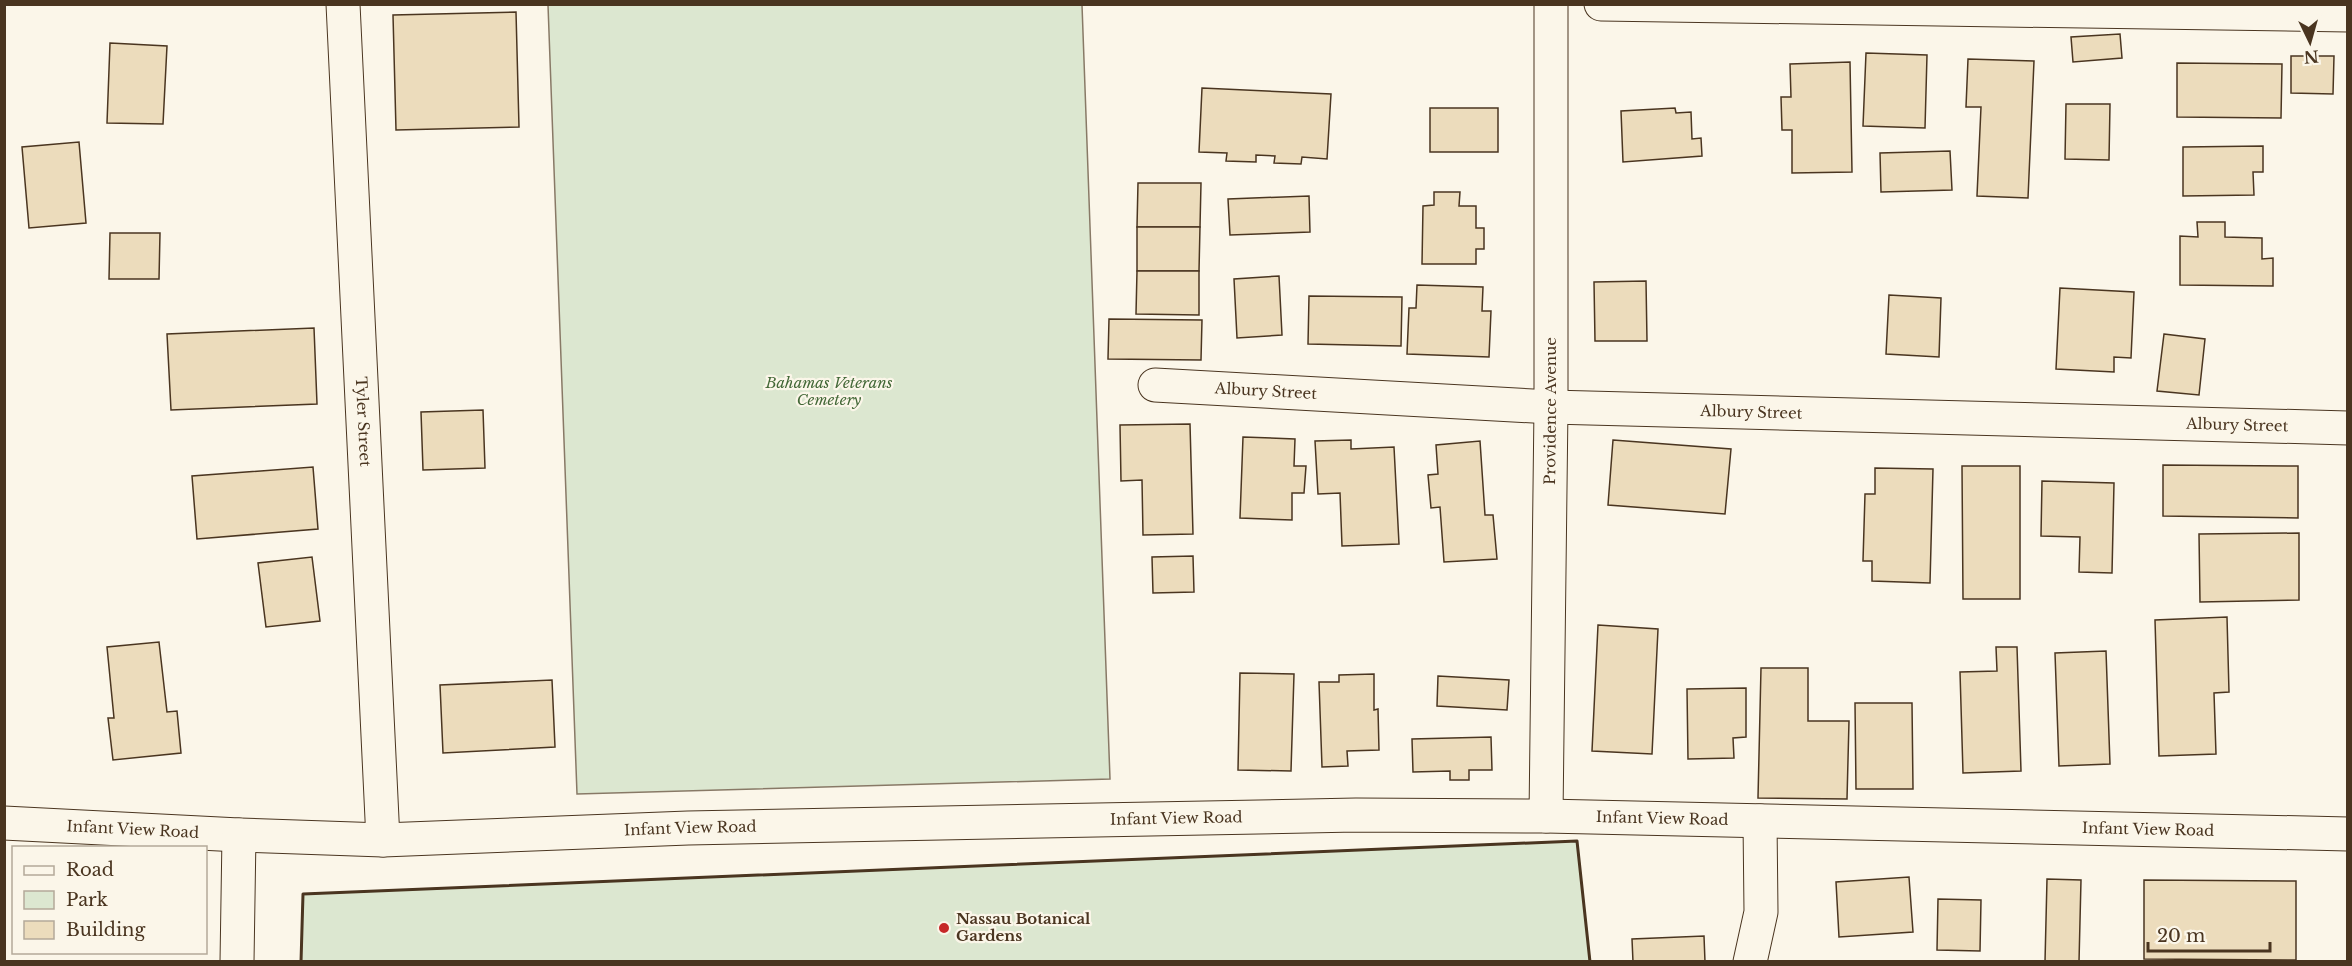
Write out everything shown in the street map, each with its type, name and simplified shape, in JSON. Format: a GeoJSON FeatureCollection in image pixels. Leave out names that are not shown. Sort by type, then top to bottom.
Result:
{"type":"FeatureCollection","features":[{"type":"Feature","properties":{"kind":"street","name":"Tyler Street"},"geometry":{"type":"LineString","coordinates":[[343,4],[383,840]]}},
{"type":"Feature","properties":{"kind":"street","name":"Providence Avenue"},"geometry":{"type":"LineString","coordinates":[[1546,816],[1551,407],[1551,4]]}},
{"type":"Feature","properties":{"kind":"street"},"geometry":{"type":"LineString","coordinates":[[1601,4],[2348,15]]}},
{"type":"Feature","properties":{"kind":"street","name":"Albury Street"},"geometry":{"type":"LineString","coordinates":[[1155,385],[1551,407],[2348,428]]}},
{"type":"Feature","properties":{"kind":"street","name":"Infant View Road"},"geometry":{"type":"LineString","coordinates":[[4,823],[383,840],[688,828],[1344,816],[1546,816],[2348,834]]}},
{"type":"Feature","properties":{"kind":"street"},"geometry":{"type":"LineString","coordinates":[[1750,962],[1761,912],[1760,821]]}},
{"type":"Feature","properties":{"kind":"street"},"geometry":{"type":"LineString","coordinates":[[237,962],[238,835]]}},
{"type":"Feature","properties":{"kind":"green space","name":"Bahamas Veterans Cemetery"},"geometry":{"type":"Polygon","coordinates":[[[548,5],[1082,5],[1110,779],[577,794],[548,5]]]}},
{"type":"Feature","properties":{"kind":"green space","name":"Nassau Botanical Gardens"},"geometry":{"type":"Polygon","coordinates":[[[1577,841],[1590,961],[301,961],[303,894],[1577,841]]]}},
{"type":"Feature","properties":{"kind":"building"},"geometry":{"type":"Polygon","coordinates":[[[516,12],[519,127],[396,130],[393,15],[516,12]]]}},
{"type":"Feature","properties":{"kind":"building"},"geometry":{"type":"Polygon","coordinates":[[[2120,34],[2122,58],[2073,62],[2071,37],[2120,34]]]}},
{"type":"Feature","properties":{"kind":"building"},"geometry":{"type":"Polygon","coordinates":[[[110,43],[167,46],[163,124],[107,123],[110,43]]]}},
{"type":"Feature","properties":{"kind":"building"},"geometry":{"type":"Polygon","coordinates":[[[1866,53],[1927,55],[1925,128],[1863,126],[1866,53]]]}},
{"type":"Feature","properties":{"kind":"building"},"geometry":{"type":"Polygon","coordinates":[[[2291,56],[2334,56],[2333,94],[2291,93],[2291,56]]]}},
{"type":"Feature","properties":{"kind":"building"},"geometry":{"type":"Polygon","coordinates":[[[1968,59],[2034,61],[2028,198],[1977,196],[1981,107],[1966,107],[1968,59]]]}},
{"type":"Feature","properties":{"kind":"building"},"geometry":{"type":"Polygon","coordinates":[[[1850,62],[1852,172],[1792,173],[1792,130],[1782,130],[1781,97],[1791,97],[1790,64],[1850,62]]]}},
{"type":"Feature","properties":{"kind":"building"},"geometry":{"type":"Polygon","coordinates":[[[2177,63],[2282,64],[2281,118],[2177,117],[2177,63]]]}},
{"type":"Feature","properties":{"kind":"building"},"geometry":{"type":"Polygon","coordinates":[[[1202,88],[1331,94],[1327,159],[1302,157],[1301,164],[1274,163],[1275,156],[1256,155],[1256,162],[1226,161],[1227,153],[1199,152],[1202,88]]]}},
{"type":"Feature","properties":{"kind":"building"},"geometry":{"type":"Polygon","coordinates":[[[2066,104],[2110,104],[2109,160],[2065,159],[2066,104]]]}},
{"type":"Feature","properties":{"kind":"building"},"geometry":{"type":"Polygon","coordinates":[[[1430,108],[1498,108],[1498,152],[1430,152],[1430,108]]]}},
{"type":"Feature","properties":{"kind":"building"},"geometry":{"type":"Polygon","coordinates":[[[1675,108],[1676,113],[1691,112],[1692,139],[1701,138],[1702,156],[1623,162],[1621,111],[1675,108]]]}},
{"type":"Feature","properties":{"kind":"building"},"geometry":{"type":"Polygon","coordinates":[[[79,142],[86,223],[29,228],[22,147],[79,142]]]}},
{"type":"Feature","properties":{"kind":"building"},"geometry":{"type":"Polygon","coordinates":[[[2263,146],[2263,172],[2253,172],[2254,195],[2183,196],[2183,147],[2263,146]]]}},
{"type":"Feature","properties":{"kind":"building"},"geometry":{"type":"Polygon","coordinates":[[[1950,151],[1952,190],[1881,192],[1880,153],[1950,151]]]}},
{"type":"Feature","properties":{"kind":"building"},"geometry":{"type":"Polygon","coordinates":[[[1138,183],[1201,183],[1200,227],[1137,227],[1138,183]]]}},
{"type":"Feature","properties":{"kind":"building"},"geometry":{"type":"Polygon","coordinates":[[[1434,192],[1460,192],[1459,206],[1476,206],[1476,228],[1484,228],[1484,249],[1476,249],[1476,264],[1422,264],[1423,206],[1434,205],[1434,192]]]}},
{"type":"Feature","properties":{"kind":"building"},"geometry":{"type":"Polygon","coordinates":[[[1309,196],[1310,232],[1230,235],[1228,199],[1309,196]]]}},
{"type":"Feature","properties":{"kind":"building"},"geometry":{"type":"Polygon","coordinates":[[[2197,222],[2225,222],[2225,237],[2262,238],[2262,259],[2273,258],[2273,286],[2180,285],[2180,236],[2198,237],[2197,222]]]}},
{"type":"Feature","properties":{"kind":"building"},"geometry":{"type":"Polygon","coordinates":[[[1137,227],[1200,227],[1199,271],[1137,271],[1137,227]]]}},
{"type":"Feature","properties":{"kind":"building"},"geometry":{"type":"Polygon","coordinates":[[[110,233],[160,233],[159,279],[109,279],[110,233]]]}},
{"type":"Feature","properties":{"kind":"building"},"geometry":{"type":"Polygon","coordinates":[[[1137,271],[1199,271],[1199,315],[1136,314],[1137,271]]]}},
{"type":"Feature","properties":{"kind":"building"},"geometry":{"type":"Polygon","coordinates":[[[1279,276],[1282,335],[1237,338],[1234,279],[1279,276]]]}},
{"type":"Feature","properties":{"kind":"building"},"geometry":{"type":"Polygon","coordinates":[[[1646,281],[1647,341],[1595,341],[1594,282],[1646,281]]]}},
{"type":"Feature","properties":{"kind":"building"},"geometry":{"type":"Polygon","coordinates":[[[1417,285],[1483,287],[1482,311],[1491,311],[1489,357],[1407,354],[1409,308],[1416,308],[1417,285]]]}},
{"type":"Feature","properties":{"kind":"building"},"geometry":{"type":"Polygon","coordinates":[[[2060,288],[2134,292],[2131,358],[2114,357],[2114,372],[2056,369],[2060,288]]]}},
{"type":"Feature","properties":{"kind":"building"},"geometry":{"type":"Polygon","coordinates":[[[1889,295],[1941,298],[1939,357],[1886,354],[1889,295]]]}},
{"type":"Feature","properties":{"kind":"building"},"geometry":{"type":"Polygon","coordinates":[[[1309,296],[1402,297],[1401,346],[1308,344],[1309,296]]]}},
{"type":"Feature","properties":{"kind":"building"},"geometry":{"type":"Polygon","coordinates":[[[1109,319],[1202,320],[1201,360],[1108,359],[1109,319]]]}},
{"type":"Feature","properties":{"kind":"building"},"geometry":{"type":"Polygon","coordinates":[[[314,328],[317,404],[171,410],[167,334],[314,328]]]}},
{"type":"Feature","properties":{"kind":"building"},"geometry":{"type":"Polygon","coordinates":[[[2164,334],[2205,339],[2199,395],[2157,391],[2164,334]]]}},
{"type":"Feature","properties":{"kind":"building"},"geometry":{"type":"Polygon","coordinates":[[[483,410],[485,468],[423,470],[421,412],[483,410]]]}},
{"type":"Feature","properties":{"kind":"building"},"geometry":{"type":"Polygon","coordinates":[[[1190,424],[1193,534],[1143,535],[1142,480],[1121,481],[1120,425],[1190,424]]]}},
{"type":"Feature","properties":{"kind":"building"},"geometry":{"type":"Polygon","coordinates":[[[1243,437],[1295,439],[1294,466],[1306,466],[1304,493],[1292,493],[1292,520],[1240,518],[1243,437]]]}},
{"type":"Feature","properties":{"kind":"building"},"geometry":{"type":"Polygon","coordinates":[[[1351,440],[1351,449],[1394,447],[1399,544],[1342,546],[1340,493],[1318,494],[1315,441],[1351,440]]]}},
{"type":"Feature","properties":{"kind":"building"},"geometry":{"type":"Polygon","coordinates":[[[1613,440],[1731,449],[1725,514],[1608,505],[1613,440]]]}},
{"type":"Feature","properties":{"kind":"building"},"geometry":{"type":"Polygon","coordinates":[[[1480,441],[1485,515],[1493,515],[1497,559],[1444,562],[1440,507],[1431,508],[1428,475],[1438,474],[1436,445],[1480,441]]]}},
{"type":"Feature","properties":{"kind":"building"},"geometry":{"type":"Polygon","coordinates":[[[2163,465],[2298,466],[2298,518],[2163,516],[2163,465]]]}},
{"type":"Feature","properties":{"kind":"building"},"geometry":{"type":"Polygon","coordinates":[[[1962,466],[2020,466],[2020,599],[1963,599],[1962,466]]]}},
{"type":"Feature","properties":{"kind":"building"},"geometry":{"type":"Polygon","coordinates":[[[313,467],[318,529],[197,539],[192,476],[313,467]]]}},
{"type":"Feature","properties":{"kind":"building"},"geometry":{"type":"Polygon","coordinates":[[[1875,468],[1933,469],[1930,583],[1872,581],[1872,561],[1863,561],[1865,494],[1875,494],[1875,468]]]}},
{"type":"Feature","properties":{"kind":"building"},"geometry":{"type":"Polygon","coordinates":[[[2042,481],[2114,483],[2112,573],[2079,572],[2080,537],[2041,536],[2042,481]]]}},
{"type":"Feature","properties":{"kind":"building"},"geometry":{"type":"Polygon","coordinates":[[[2299,533],[2299,600],[2200,602],[2199,534],[2299,533]]]}},
{"type":"Feature","properties":{"kind":"building"},"geometry":{"type":"Polygon","coordinates":[[[1193,556],[1194,592],[1153,593],[1152,557],[1193,556]]]}},
{"type":"Feature","properties":{"kind":"building"},"geometry":{"type":"Polygon","coordinates":[[[312,557],[320,621],[266,627],[258,563],[312,557]]]}},
{"type":"Feature","properties":{"kind":"building"},"geometry":{"type":"Polygon","coordinates":[[[2227,617],[2229,692],[2214,693],[2216,754],[2159,756],[2155,620],[2227,617]]]}},
{"type":"Feature","properties":{"kind":"building"},"geometry":{"type":"Polygon","coordinates":[[[1598,625],[1658,629],[1652,754],[1592,751],[1598,625]]]}},
{"type":"Feature","properties":{"kind":"building"},"geometry":{"type":"Polygon","coordinates":[[[159,642],[167,712],[177,711],[181,753],[113,760],[108,718],[114,718],[107,647],[159,642]]]}},
{"type":"Feature","properties":{"kind":"building"},"geometry":{"type":"Polygon","coordinates":[[[1996,647],[2017,647],[2021,771],[1963,773],[1960,672],[1997,671],[1996,647]]]}},
{"type":"Feature","properties":{"kind":"building"},"geometry":{"type":"Polygon","coordinates":[[[2106,651],[2110,764],[2059,766],[2055,653],[2106,651]]]}},
{"type":"Feature","properties":{"kind":"building"},"geometry":{"type":"Polygon","coordinates":[[[1761,668],[1808,668],[1808,721],[1849,721],[1847,799],[1758,798],[1761,668]]]}},
{"type":"Feature","properties":{"kind":"building"},"geometry":{"type":"Polygon","coordinates":[[[1240,673],[1294,674],[1291,771],[1238,770],[1240,673]]]}},
{"type":"Feature","properties":{"kind":"building"},"geometry":{"type":"Polygon","coordinates":[[[1374,674],[1374,710],[1378,709],[1379,750],[1347,751],[1348,766],[1322,767],[1319,682],[1339,682],[1339,675],[1374,674]]]}},
{"type":"Feature","properties":{"kind":"building"},"geometry":{"type":"Polygon","coordinates":[[[1438,676],[1509,680],[1507,710],[1437,706],[1438,676]]]}},
{"type":"Feature","properties":{"kind":"building"},"geometry":{"type":"Polygon","coordinates":[[[552,680],[555,747],[443,753],[440,685],[552,680]]]}},
{"type":"Feature","properties":{"kind":"building"},"geometry":{"type":"Polygon","coordinates":[[[1746,688],[1746,737],[1733,738],[1734,758],[1688,759],[1687,689],[1746,688]]]}},
{"type":"Feature","properties":{"kind":"building"},"geometry":{"type":"Polygon","coordinates":[[[1855,703],[1912,703],[1913,789],[1856,789],[1855,703]]]}},
{"type":"Feature","properties":{"kind":"building"},"geometry":{"type":"Polygon","coordinates":[[[1491,737],[1492,770],[1469,770],[1469,780],[1450,780],[1450,771],[1413,772],[1412,739],[1491,737]]]}},
{"type":"Feature","properties":{"kind":"building"},"geometry":{"type":"Polygon","coordinates":[[[1909,877],[1913,932],[1839,937],[1836,882],[1909,877]]]}},
{"type":"Feature","properties":{"kind":"building"},"geometry":{"type":"Polygon","coordinates":[[[2047,879],[2081,880],[2079,962],[2045,962],[2047,879]]]}},
{"type":"Feature","properties":{"kind":"building"},"geometry":{"type":"Polygon","coordinates":[[[2144,880],[2296,881],[2296,960],[2144,959],[2144,880]]]}},
{"type":"Feature","properties":{"kind":"building"},"geometry":{"type":"Polygon","coordinates":[[[1938,899],[1981,900],[1980,951],[1937,950],[1938,899]]]}},
{"type":"Feature","properties":{"kind":"building"},"geometry":{"type":"Polygon","coordinates":[[[1704,936],[1705,962],[1633,962],[1632,939],[1704,936]]]}},
{"type":"Feature","properties":{"kind":"wall"},"geometry":{"type":"LineString","coordinates":[[301,962],[303,894],[1577,841],[1590,962]]}},
{"type":"Feature","properties":{"kind":"place","name":"Nassau Botanical Gardens"},"geometry":{"type":"Point","coordinates":[944,928]}}]}
